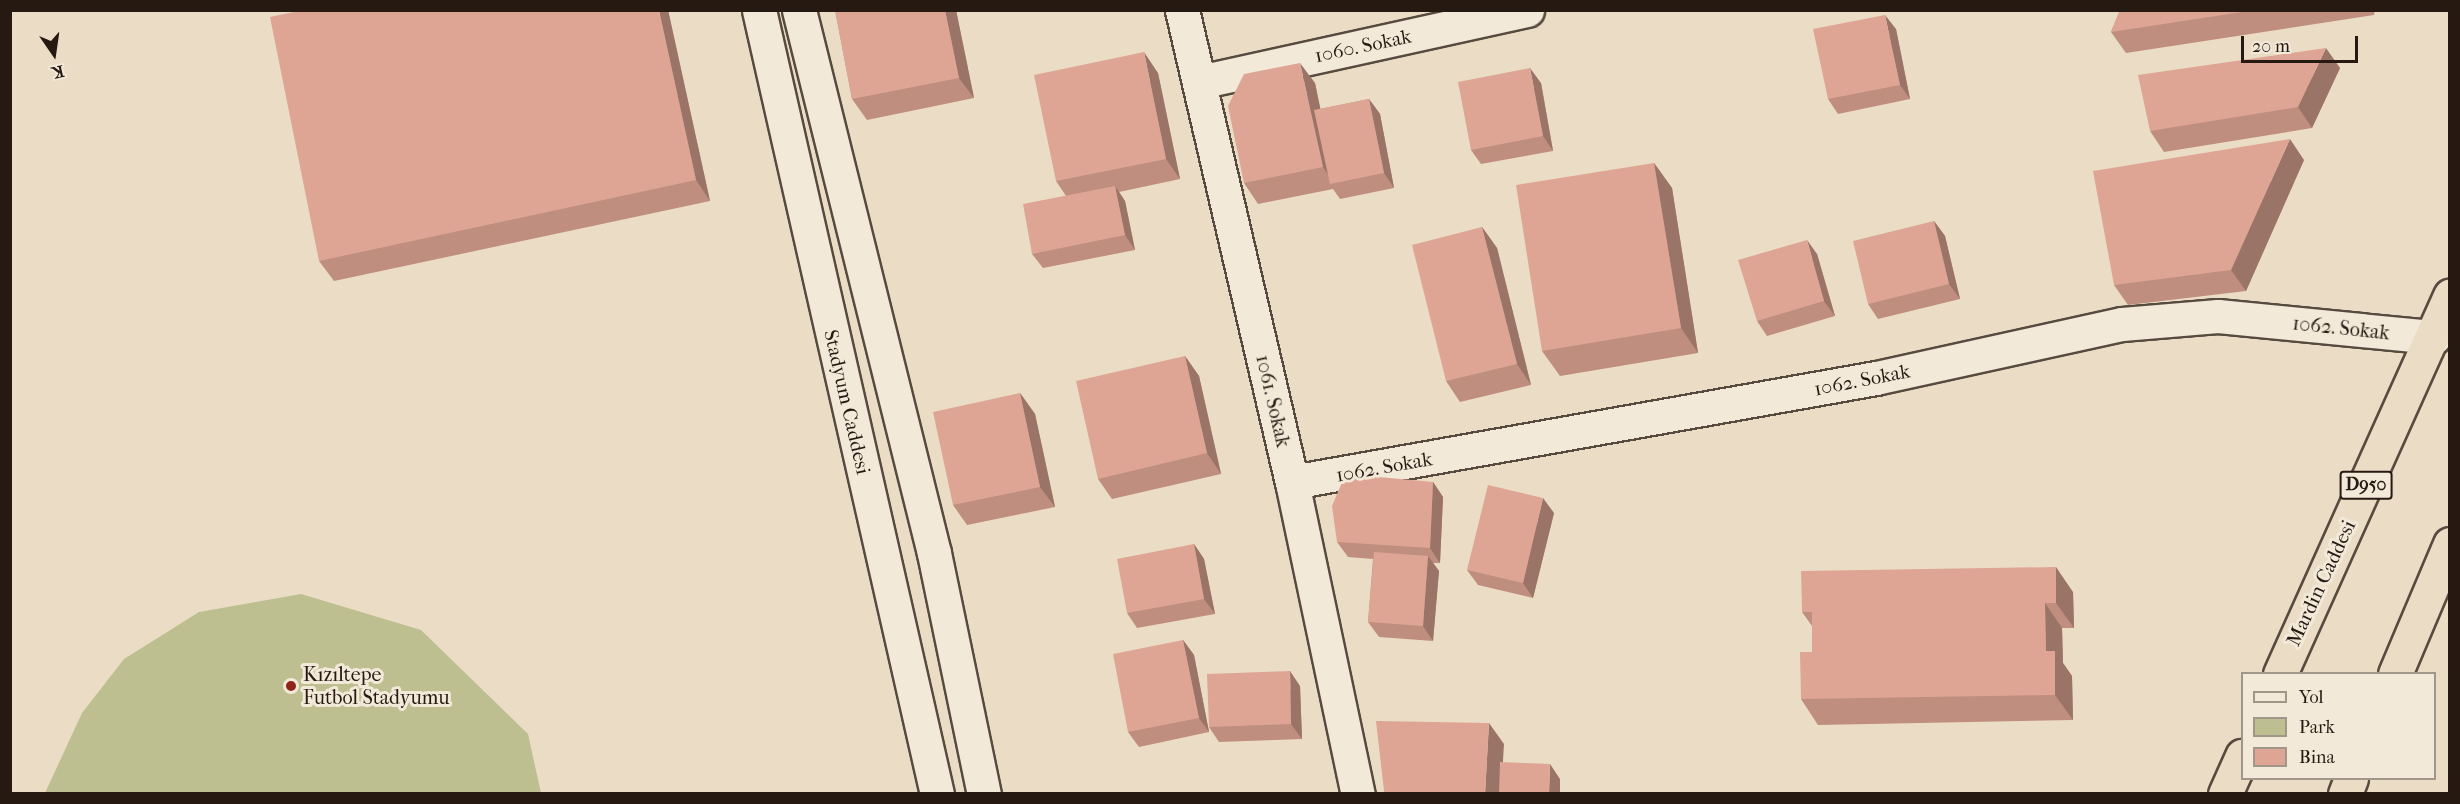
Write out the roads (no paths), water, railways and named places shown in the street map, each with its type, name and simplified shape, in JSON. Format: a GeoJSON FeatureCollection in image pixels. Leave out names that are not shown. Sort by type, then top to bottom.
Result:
{"type":"FeatureCollection","features":[{"type":"Feature","properties":{"kind":"highway","name":"Mardin Caddesi"},"geometry":{"type":"LineString","coordinates":[[2281,672],[2434,337],[2450,295]]}},
{"type":"Feature","properties":{"kind":"highway"},"geometry":{"type":"LineString","coordinates":[[2396,672],[2450,544]]}},
{"type":"Feature","properties":{"kind":"highway"},"geometry":{"type":"LineString","coordinates":[[2225,794],[2241,758]]}},
{"type":"Feature","properties":{"kind":"street","name":"Stadyum Caddesi"},"geometry":{"type":"LineString","coordinates":[[759,10],[937,794]]}},
{"type":"Feature","properties":{"kind":"street"},"geometry":{"type":"LineString","coordinates":[[799,10],[934,553],[984,794]]}},
{"type":"Feature","properties":{"kind":"street","name":"1061. Sokak"},"geometry":{"type":"LineString","coordinates":[[1182,10],[1292,482],[1358,794]]}},
{"type":"Feature","properties":{"kind":"street","name":"1060. Sokak"},"geometry":{"type":"LineString","coordinates":[[1199,82],[1527,10]]}},
{"type":"Feature","properties":{"kind":"street","name":"1062. Sokak"},"geometry":{"type":"LineString","coordinates":[[1292,482],[1876,378],[2122,324],[2218,316],[2434,337]]}},
{"type":"Feature","properties":{"kind":"place","name":"Kızıltepe Futbol Stadyumu"},"geometry":{"type":"Point","coordinates":[291,686]}}]}
